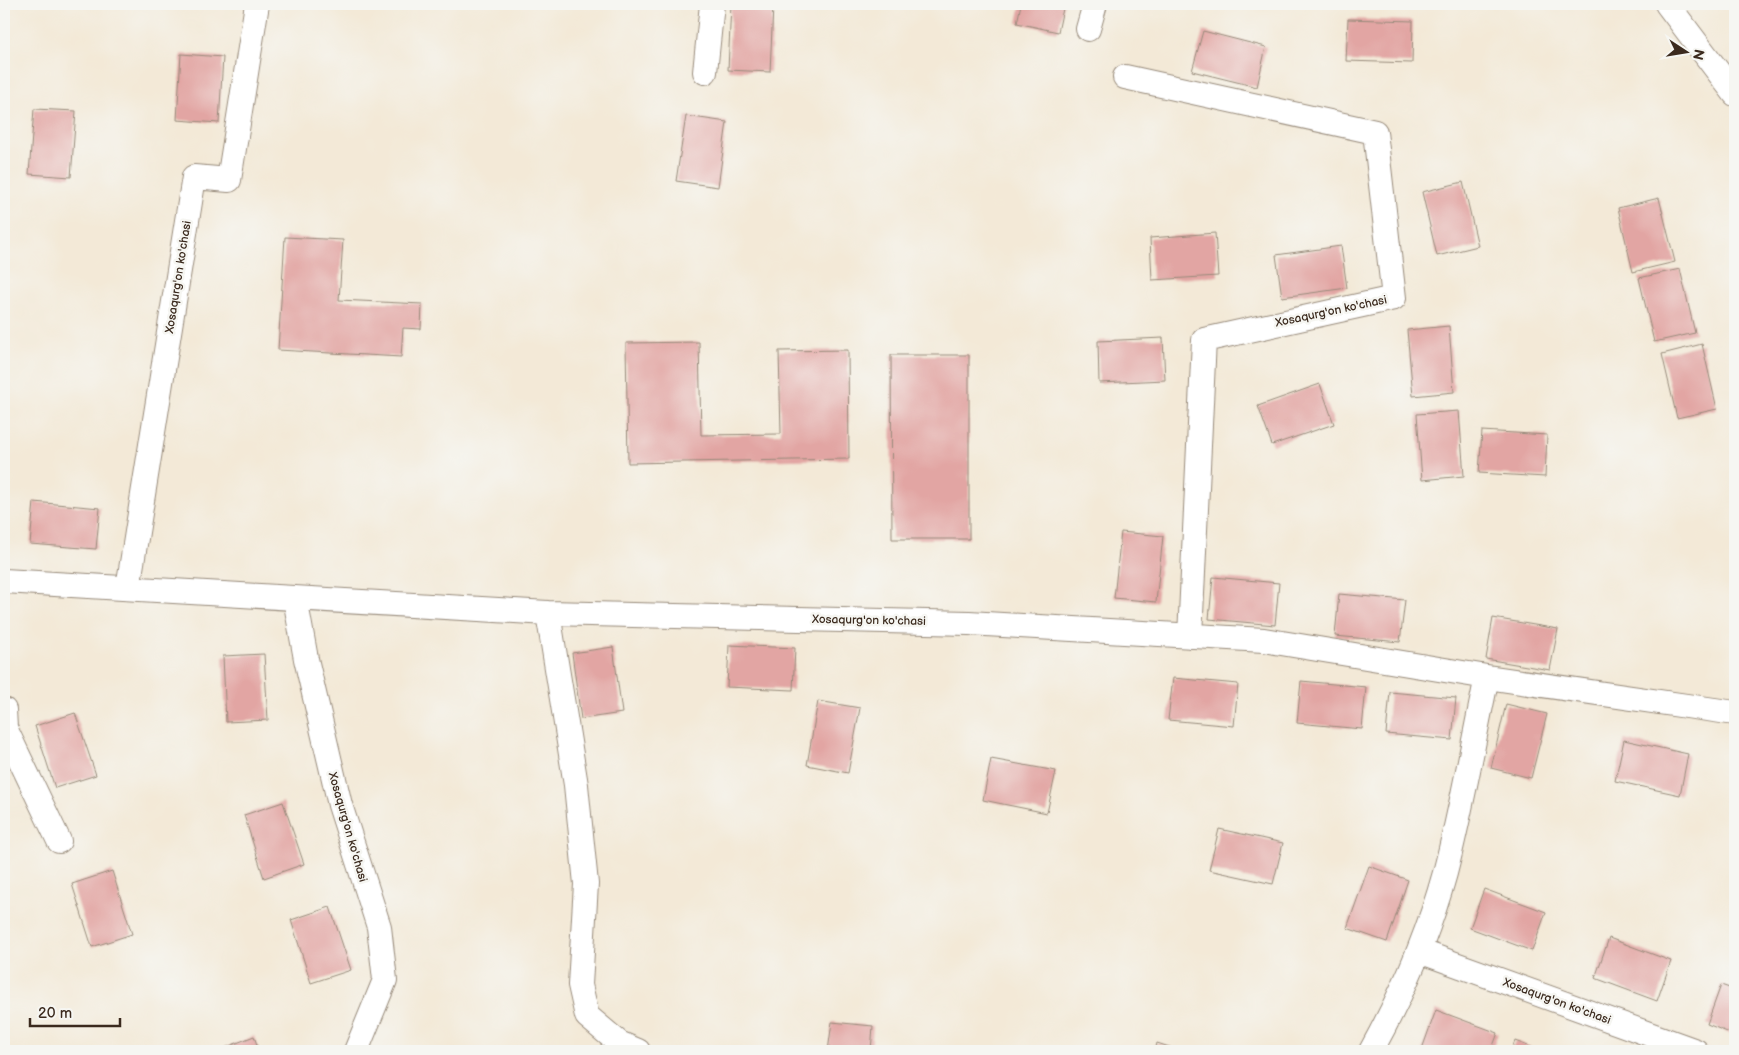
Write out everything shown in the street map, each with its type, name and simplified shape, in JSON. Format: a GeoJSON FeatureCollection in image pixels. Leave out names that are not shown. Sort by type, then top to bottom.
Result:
{"type":"FeatureCollection","features":[{"type":"Feature","properties":{"kind":"street","name":"Xosaqurg'on ko'chasi"},"geometry":{"type":"LineString","coordinates":[[128,588],[194,176],[229,180],[257,4]]}},
{"type":"Feature","properties":{"kind":"street"},"geometry":{"type":"LineString","coordinates":[[705,72],[712,4]]}},
{"type":"Feature","properties":{"kind":"street"},"geometry":{"type":"LineString","coordinates":[[1088,29],[1095,4]]}},
{"type":"Feature","properties":{"kind":"street"},"geometry":{"type":"LineString","coordinates":[[1667,4],[1735,94]]}},
{"type":"Feature","properties":{"kind":"street","name":"Xosaqurg'on ko'chasi"},"geometry":{"type":"LineString","coordinates":[[1125,77],[1375,132],[1394,298],[1204,340],[1190,636]]}},
{"type":"Feature","properties":{"kind":"street","name":"Xosaqurg'on ko'chasi"},"geometry":{"type":"LineString","coordinates":[[4,581],[548,613],[969,623],[1264,640],[1735,713]]}},
{"type":"Feature","properties":{"kind":"street","name":"Xosaqurg'on ko'chasi"},"geometry":{"type":"LineString","coordinates":[[295,598],[306,659],[340,805],[379,927],[385,980],[356,1051]]}},
{"type":"Feature","properties":{"kind":"street"},"geometry":{"type":"LineString","coordinates":[[548,613],[576,785],[586,884],[580,985],[587,1016],[619,1043],[638,1051]]}},
{"type":"Feature","properties":{"kind":"street"},"geometry":{"type":"LineString","coordinates":[[1371,1051],[1383,1030],[1419,951],[1444,874],[1487,676]]}},
{"type":"Feature","properties":{"kind":"street"},"geometry":{"type":"LineString","coordinates":[[4,710],[5,728],[59,842]]}},
{"type":"Feature","properties":{"kind":"street","name":"Xosaqurg'on ko'chasi"},"geometry":{"type":"LineString","coordinates":[[1419,951],[1696,1051]]}},
{"type":"Feature","properties":{"kind":"building"},"geometry":{"type":"Polygon","coordinates":[[[731,4],[773,6],[770,72],[728,70],[731,4]]]}},
{"type":"Feature","properties":{"kind":"building"},"geometry":{"type":"Polygon","coordinates":[[[1021,4],[1064,4],[1058,32],[1017,23],[1021,4]]]}},
{"type":"Feature","properties":{"kind":"building"},"geometry":{"type":"Polygon","coordinates":[[[1348,19],[1413,21],[1412,63],[1346,61],[1348,19]]]}},
{"type":"Feature","properties":{"kind":"building"},"geometry":{"type":"Polygon","coordinates":[[[1203,31],[1266,47],[1257,87],[1192,71],[1203,31]]]}},
{"type":"Feature","properties":{"kind":"building"},"geometry":{"type":"Polygon","coordinates":[[[181,54],[223,57],[219,123],[177,120],[181,54]]]}},
{"type":"Feature","properties":{"kind":"building"},"geometry":{"type":"Polygon","coordinates":[[[34,109],[76,111],[71,177],[29,174],[34,109]]]}},
{"type":"Feature","properties":{"kind":"building"},"geometry":{"type":"Polygon","coordinates":[[[686,116],[727,122],[718,187],[676,181],[686,116]]]}},
{"type":"Feature","properties":{"kind":"building"},"geometry":{"type":"Polygon","coordinates":[[[1463,182],[1478,246],[1437,256],[1422,192],[1463,182]]]}},
{"type":"Feature","properties":{"kind":"building"},"geometry":{"type":"Polygon","coordinates":[[[1659,198],[1675,262],[1633,272],[1618,208],[1659,198]]]}},
{"type":"Feature","properties":{"kind":"building"},"geometry":{"type":"Polygon","coordinates":[[[1215,233],[1218,276],[1152,280],[1150,238],[1215,233]]]}},
{"type":"Feature","properties":{"kind":"building"},"geometry":{"type":"Polygon","coordinates":[[[285,237],[343,240],[339,300],[422,304],[421,329],[403,328],[401,357],[278,350],[285,237]]]}},
{"type":"Feature","properties":{"kind":"building"},"geometry":{"type":"Polygon","coordinates":[[[1341,246],[1347,288],[1282,297],[1276,255],[1341,246]]]}},
{"type":"Feature","properties":{"kind":"building"},"geometry":{"type":"Polygon","coordinates":[[[1680,269],[1695,333],[1654,342],[1639,278],[1680,269]]]}},
{"type":"Feature","properties":{"kind":"building"},"geometry":{"type":"Polygon","coordinates":[[[1449,326],[1454,392],[1413,396],[1407,330],[1449,326]]]}},
{"type":"Feature","properties":{"kind":"building"},"geometry":{"type":"Polygon","coordinates":[[[1163,338],[1165,380],[1099,383],[1098,341],[1163,338]]]}},
{"type":"Feature","properties":{"kind":"building"},"geometry":{"type":"Polygon","coordinates":[[[699,342],[701,435],[781,434],[779,351],[848,350],[849,459],[628,463],[626,343],[699,342]]]}},
{"type":"Feature","properties":{"kind":"building"},"geometry":{"type":"Polygon","coordinates":[[[1702,344],[1717,409],[1677,418],[1662,354],[1702,344]]]}},
{"type":"Feature","properties":{"kind":"building"},"geometry":{"type":"Polygon","coordinates":[[[891,355],[969,355],[969,539],[892,539],[891,355]]]}},
{"type":"Feature","properties":{"kind":"building"},"geometry":{"type":"Polygon","coordinates":[[[1320,384],[1334,424],[1272,445],[1258,406],[1320,384]]]}},
{"type":"Feature","properties":{"kind":"building"},"geometry":{"type":"Polygon","coordinates":[[[1459,411],[1464,476],[1422,480],[1417,414],[1459,411]]]}},
{"type":"Feature","properties":{"kind":"building"},"geometry":{"type":"Polygon","coordinates":[[[1482,431],[1547,435],[1545,477],[1479,473],[1482,431]]]}},
{"type":"Feature","properties":{"kind":"building"},"geometry":{"type":"Polygon","coordinates":[[[34,502],[100,508],[96,549],[30,544],[34,502]]]}},
{"type":"Feature","properties":{"kind":"building"},"geometry":{"type":"Polygon","coordinates":[[[1121,532],[1163,536],[1156,602],[1114,598],[1121,532]]]}},
{"type":"Feature","properties":{"kind":"building"},"geometry":{"type":"Polygon","coordinates":[[[1213,577],[1279,583],[1275,625],[1209,619],[1213,577]]]}},
{"type":"Feature","properties":{"kind":"building"},"geometry":{"type":"Polygon","coordinates":[[[1339,594],[1405,600],[1400,642],[1335,636],[1339,594]]]}},
{"type":"Feature","properties":{"kind":"building"},"geometry":{"type":"Polygon","coordinates":[[[1493,618],[1558,629],[1550,670],[1486,659],[1493,618]]]}},
{"type":"Feature","properties":{"kind":"building"},"geometry":{"type":"Polygon","coordinates":[[[729,645],[795,648],[793,690],[727,687],[729,645]]]}},
{"type":"Feature","properties":{"kind":"building"},"geometry":{"type":"Polygon","coordinates":[[[613,647],[622,713],[581,719],[572,653],[613,647]]]}},
{"type":"Feature","properties":{"kind":"building"},"geometry":{"type":"Polygon","coordinates":[[[264,654],[268,720],[226,722],[223,656],[264,654]]]}},
{"type":"Feature","properties":{"kind":"building"},"geometry":{"type":"Polygon","coordinates":[[[1173,678],[1238,684],[1234,726],[1168,720],[1173,678]]]}},
{"type":"Feature","properties":{"kind":"building"},"geometry":{"type":"Polygon","coordinates":[[[1301,681],[1366,687],[1362,729],[1297,723],[1301,681]]]}},
{"type":"Feature","properties":{"kind":"building"},"geometry":{"type":"Polygon","coordinates":[[[1390,692],[1456,698],[1452,740],[1386,734],[1390,692]]]}},
{"type":"Feature","properties":{"kind":"building"},"geometry":{"type":"Polygon","coordinates":[[[818,701],[860,708],[848,773],[807,765],[818,701]]]}},
{"type":"Feature","properties":{"kind":"building"},"geometry":{"type":"Polygon","coordinates":[[[1506,704],[1547,714],[1531,778],[1491,768],[1506,704]]]}},
{"type":"Feature","properties":{"kind":"building"},"geometry":{"type":"Polygon","coordinates":[[[75,713],[96,775],[55,788],[35,726],[75,713]]]}},
{"type":"Feature","properties":{"kind":"building"},"geometry":{"type":"Polygon","coordinates":[[[1624,740],[1688,754],[1680,795],[1615,781],[1624,740]]]}},
{"type":"Feature","properties":{"kind":"building"},"geometry":{"type":"Polygon","coordinates":[[[991,759],[1056,771],[1047,813],[983,800],[991,759]]]}},
{"type":"Feature","properties":{"kind":"building"},"geometry":{"type":"Polygon","coordinates":[[[283,802],[304,864],[264,878],[244,815],[283,802]]]}},
{"type":"Feature","properties":{"kind":"building"},"geometry":{"type":"Polygon","coordinates":[[[1219,829],[1283,843],[1273,884],[1209,870],[1219,829]]]}},
{"type":"Feature","properties":{"kind":"building"},"geometry":{"type":"Polygon","coordinates":[[[1369,866],[1408,880],[1387,942],[1347,928],[1369,866]]]}},
{"type":"Feature","properties":{"kind":"building"},"geometry":{"type":"Polygon","coordinates":[[[112,871],[132,934],[92,947],[72,884],[112,871]]]}},
{"type":"Feature","properties":{"kind":"building"},"geometry":{"type":"Polygon","coordinates":[[[1484,889],[1546,912],[1532,951],[1470,928],[1484,889]]]}},
{"type":"Feature","properties":{"kind":"building"},"geometry":{"type":"Polygon","coordinates":[[[330,907],[351,970],[311,983],[291,920],[330,907]]]}},
{"type":"Feature","properties":{"kind":"building"},"geometry":{"type":"Polygon","coordinates":[[[1609,938],[1671,961],[1657,1001],[1595,978],[1609,938]]]}},
{"type":"Feature","properties":{"kind":"building"},"geometry":{"type":"Polygon","coordinates":[[[1721,985],[1735,990],[1735,1035],[1707,1024],[1721,985]]]}},
{"type":"Feature","properties":{"kind":"building"},"geometry":{"type":"Polygon","coordinates":[[[1436,1010],[1498,1033],[1491,1051],[1427,1051],[1422,1049],[1436,1010]]]}},
{"type":"Feature","properties":{"kind":"building"},"geometry":{"type":"Polygon","coordinates":[[[832,1022],[873,1026],[871,1051],[828,1051],[832,1022]]]}},
{"type":"Feature","properties":{"kind":"building"},"geometry":{"type":"Polygon","coordinates":[[[254,1036],[259,1051],[217,1051],[254,1036]]]}},
{"type":"Feature","properties":{"kind":"building"},"geometry":{"type":"Polygon","coordinates":[[[1515,1041],[1541,1051],[1511,1051],[1515,1041]]]}},
{"type":"Feature","properties":{"kind":"building"},"geometry":{"type":"Polygon","coordinates":[[[1157,1043],[1182,1051],[1155,1051],[1157,1043]]]}}]}
